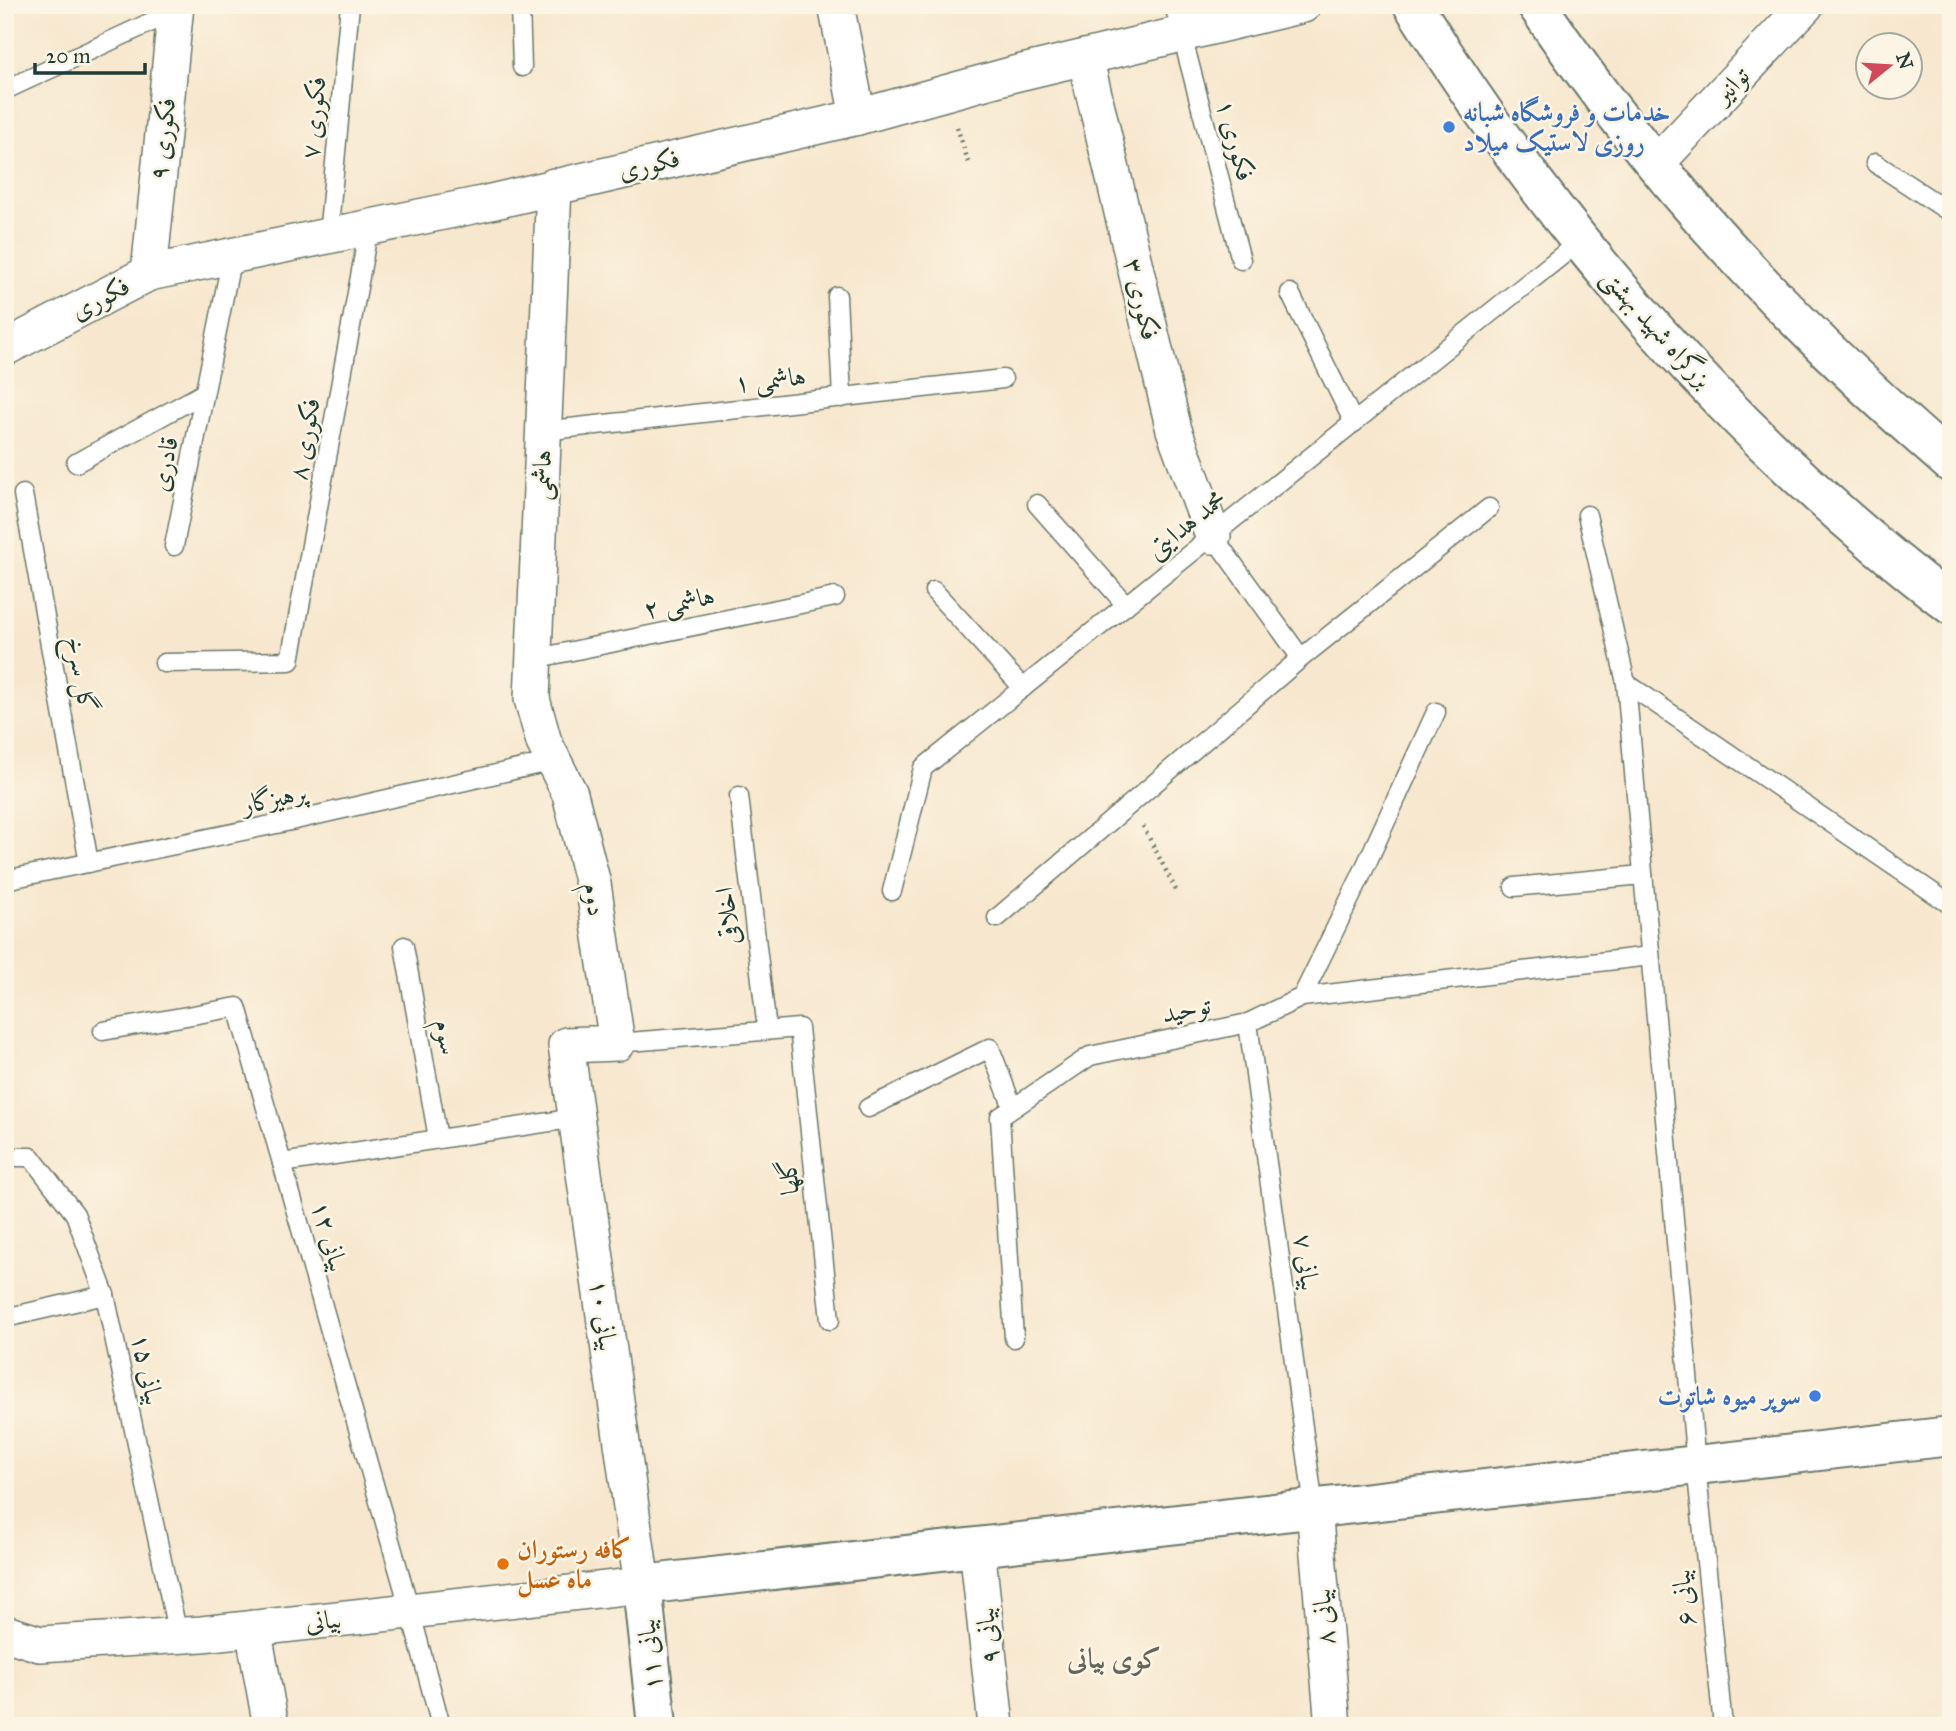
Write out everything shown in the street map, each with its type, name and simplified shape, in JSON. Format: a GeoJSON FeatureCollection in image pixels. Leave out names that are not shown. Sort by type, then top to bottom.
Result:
{"type":"FeatureCollection","features":[{"type":"Feature","properties":{"kind":"main road","name":"بزرگراه شهید بهشتی"},"geometry":{"type":"LineString","coordinates":[[1413,5],[1497,132],[1580,241],[1655,329],[1742,420],[1840,513],[1951,605]]}},
{"type":"Feature","properties":{"kind":"main road"},"geometry":{"type":"LineString","coordinates":[[1537,5],[1611,109],[1709,227],[1808,332],[1873,395],[1951,463]]}},
{"type":"Feature","properties":{"kind":"main road"},"geometry":{"type":"LineString","coordinates":[[642,1585],[1951,1436]]}},
{"type":"Feature","properties":{"kind":"main road","name":"بیانی ۱۱"},"geometry":{"type":"LineString","coordinates":[[642,1585],[657,1726]]}},
{"type":"Feature","properties":{"kind":"street"},"geometry":{"type":"LineString","coordinates":[[836,5],[858,117]]}},
{"type":"Feature","properties":{"kind":"street","name":"فکوری"},"geometry":{"type":"LineString","coordinates":[[5,348],[149,273],[482,204],[858,117],[1085,57],[1177,20],[1303,5]]}},
{"type":"Feature","properties":{"kind":"street","name":"توانیر"},"geometry":{"type":"LineString","coordinates":[[1656,164],[1806,5]]}},
{"type":"Feature","properties":{"kind":"street","name":"فکوری ۹"},"geometry":{"type":"LineString","coordinates":[[149,273],[175,8]]}},
{"type":"Feature","properties":{"kind":"street","name":"فکوری ۳"},"geometry":{"type":"LineString","coordinates":[[1085,57],[1174,430],[1213,536]]}},
{"type":"Feature","properties":{"kind":"street","name":"هاشمی"},"geometry":{"type":"LineString","coordinates":[[553,761],[544,743],[532,699],[554,186]]}},
{"type":"Feature","properties":{"kind":"street","name":"دوم"},"geometry":{"type":"LineString","coordinates":[[553,761],[570,794],[593,884],[617,1043]]}},
{"type":"Feature","properties":{"kind":"street","name":"بیانی ۱۰"},"geometry":{"type":"LineString","coordinates":[[617,1043],[566,1045],[642,1585]]}},
{"type":"Feature","properties":{"kind":"street","name":"بیانی ۸"},"geometry":{"type":"LineString","coordinates":[[1314,1508],[1333,1726]]}},
{"type":"Feature","properties":{"kind":"street","name":"بیانی ۹"},"geometry":{"type":"LineString","coordinates":[[977,1546],[996,1726]]}},
{"type":"Feature","properties":{"kind":"street","name":"بیانی"},"geometry":{"type":"LineString","coordinates":[[5,1633],[40,1644],[178,1635],[642,1585]]}},
{"type":"Feature","properties":{"kind":"street"},"geometry":{"type":"LineString","coordinates":[[253,1628],[271,1726]]}},
{"type":"Feature","properties":{"kind":"lane","name":"فکوری ۷"},"geometry":{"type":"LineString","coordinates":[[328,236],[350,5]]}},
{"type":"Feature","properties":{"kind":"lane"},"geometry":{"type":"LineString","coordinates":[[520,5],[522,66]]}},
{"type":"Feature","properties":{"kind":"lane"},"geometry":{"type":"LineString","coordinates":[[5,90],[175,8]]}},
{"type":"Feature","properties":{"kind":"lane","name":"فکوری ۱"},"geometry":{"type":"LineString","coordinates":[[1177,20],[1241,260]]}},
{"type":"Feature","properties":{"kind":"lane"},"geometry":{"type":"LineString","coordinates":[[1875,163],[1951,213]]}},
{"type":"Feature","properties":{"kind":"lane","name":"فکوری ۸"},"geometry":{"type":"LineString","coordinates":[[164,663],[290,661],[369,227]]}},
{"type":"Feature","properties":{"kind":"lane","name":"محمد هدایتی"},"geometry":{"type":"LineString","coordinates":[[892,891],[923,768],[1580,241]]}},
{"type":"Feature","properties":{"kind":"lane","name":"قادری"},"geometry":{"type":"LineString","coordinates":[[174,546],[232,256]]}},
{"type":"Feature","properties":{"kind":"lane"},"geometry":{"type":"LineString","coordinates":[[1290,293],[1354,422]]}},
{"type":"Feature","properties":{"kind":"lane"},"geometry":{"type":"LineString","coordinates":[[837,296],[842,398]]}},
{"type":"Feature","properties":{"kind":"lane","name":"هاشمی ۱"},"geometry":{"type":"LineString","coordinates":[[543,431],[1003,379]]}},
{"type":"Feature","properties":{"kind":"lane","name":"قادری"},"geometry":{"type":"LineString","coordinates":[[76,463],[204,393]]}},
{"type":"Feature","properties":{"kind":"lane","name":"گل سرخ"},"geometry":{"type":"LineString","coordinates":[[23,494],[89,863]]}},
{"type":"Feature","properties":{"kind":"lane"},"geometry":{"type":"LineString","coordinates":[[1037,504],[1126,605]]}},
{"type":"Feature","properties":{"kind":"lane"},"geometry":{"type":"LineString","coordinates":[[997,918],[1301,658],[1489,508]]}},
{"type":"Feature","properties":{"kind":"lane","name":"بیانی ۶"},"geometry":{"type":"LineString","coordinates":[[1587,515],[1626,683],[1696,1465],[1723,1726]]}},
{"type":"Feature","properties":{"kind":"lane"},"geometry":{"type":"LineString","coordinates":[[1213,536],[1301,658]]}},
{"type":"Feature","properties":{"kind":"lane"},"geometry":{"type":"LineString","coordinates":[[934,591],[1023,688]]}},
{"type":"Feature","properties":{"kind":"lane","name":"هاشمی ۲"},"geometry":{"type":"LineString","coordinates":[[533,659],[835,597]]}},
{"type":"Feature","properties":{"kind":"lane"},"geometry":{"type":"LineString","coordinates":[[1626,683],[1951,905]]}},
{"type":"Feature","properties":{"kind":"lane"},"geometry":{"type":"LineString","coordinates":[[1302,997],[1436,712]]}},
{"type":"Feature","properties":{"kind":"lane","name":"پرهیزگار"},"geometry":{"type":"LineString","coordinates":[[5,880],[291,821],[553,761]]}},
{"type":"Feature","properties":{"kind":"lane","name":"اخلاقی"},"geometry":{"type":"LineString","coordinates":[[739,796],[767,1030]]}},
{"type":"Feature","properties":{"kind":"lane"},"geometry":{"type":"LineString","coordinates":[[1514,887],[1643,876]]}},
{"type":"Feature","properties":{"kind":"lane","name":"سوم"},"geometry":{"type":"LineString","coordinates":[[404,946],[438,1138]]}},
{"type":"Feature","properties":{"kind":"lane","name":"توحید"},"geometry":{"type":"LineString","coordinates":[[1013,1108],[1090,1056],[1248,1023],[1302,997],[1650,956]]}},
{"type":"Feature","properties":{"kind":"lane","name":"بیانی ۱۲"},"geometry":{"type":"LineString","coordinates":[[103,1031],[237,1007],[441,1726]]}},
{"type":"Feature","properties":{"kind":"lane","name":"بیانی ۷"},"geometry":{"type":"LineString","coordinates":[[1248,1023],[1314,1508]]}},
{"type":"Feature","properties":{"kind":"lane","name":"گلها"},"geometry":{"type":"LineString","coordinates":[[767,1030],[799,1028],[830,1320]]}},
{"type":"Feature","properties":{"kind":"lane"},"geometry":{"type":"LineString","coordinates":[[617,1043],[767,1030]]}},
{"type":"Feature","properties":{"kind":"lane"},"geometry":{"type":"LineString","coordinates":[[868,1108],[990,1048],[1013,1108],[1000,1117],[1014,1338]]}},
{"type":"Feature","properties":{"kind":"lane"},"geometry":{"type":"LineString","coordinates":[[282,1163],[576,1118]]}},
{"type":"Feature","properties":{"kind":"lane","name":"بیانی ۱۵"},"geometry":{"type":"LineString","coordinates":[[5,1157],[31,1157],[75,1213],[105,1295],[178,1635]]}},
{"type":"Feature","properties":{"kind":"lane"},"geometry":{"type":"LineString","coordinates":[[5,1318],[105,1295]]}},
{"type":"Feature","properties":{"kind":"path"},"geometry":{"type":"LineString","coordinates":[[1132,803],[1178,894]]}},
{"type":"Feature","properties":{"kind":"place","name":"خدمات و فروشگاه شبانه روزی لاستیک میلاد"},"geometry":{"type":"Point","coordinates":[1449,127]}},
{"type":"Feature","properties":{"kind":"place","name":"سوپر میوه شاتوت"},"geometry":{"type":"Point","coordinates":[1815,1396]}},
{"type":"Feature","properties":{"kind":"place","name":"کافه رستوران ماه عسل"},"geometry":{"type":"Point","coordinates":[503,1564]}},
{"type":"Feature","properties":{"kind":"district","name":"کوی بیانی"},"geometry":{"type":"Point","coordinates":[1114,1658]}}]}
